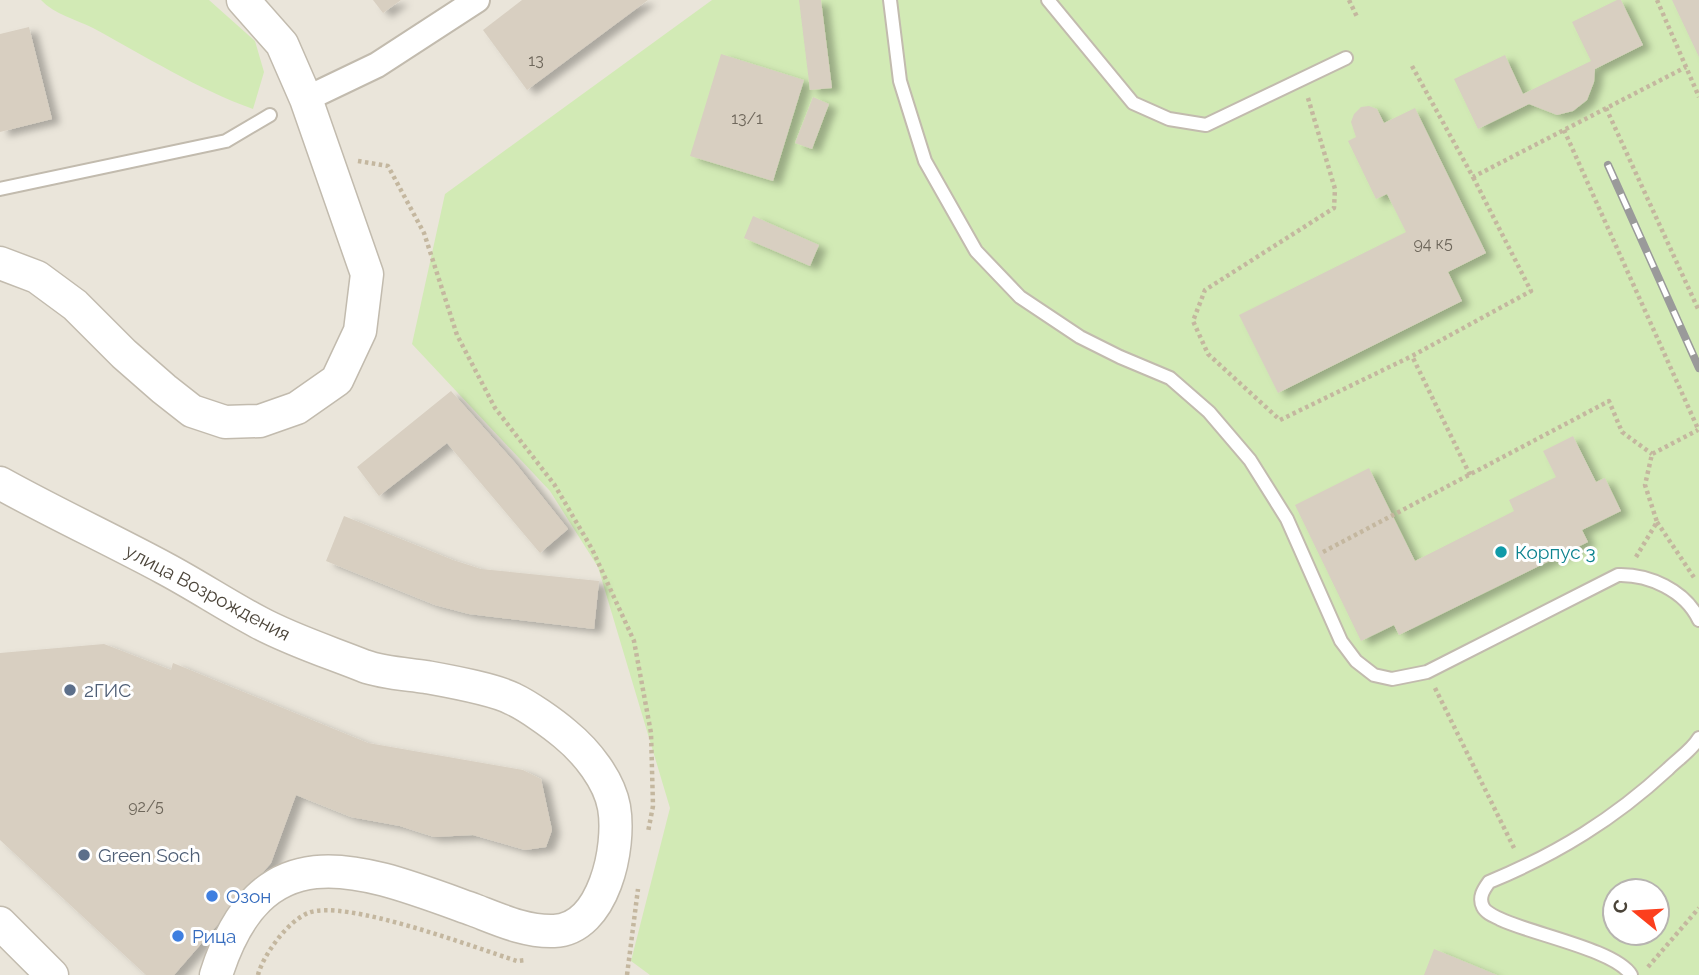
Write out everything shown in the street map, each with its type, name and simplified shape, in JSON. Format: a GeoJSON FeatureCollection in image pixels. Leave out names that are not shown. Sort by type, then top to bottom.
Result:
{"type":"FeatureCollection","features":[{"type":"Feature","properties":{"kind":"street"},"geometry":{"type":"LineString","coordinates":[[0,263],[37,277],[75,305],[124,354],[192,411],[225,422],[260,421],[297,408],[337,380],[360,331],[367,274],[306,99],[282,44],[243,0]]}},
{"type":"Feature","properties":{"kind":"street"},"geometry":{"type":"LineString","coordinates":[[306,99],[377,65],[477,0]]}},
{"type":"Feature","properties":{"kind":"street","name":"улица Возрождения"},"geometry":{"type":"LineString","coordinates":[[0,484],[165,568],[272,628],[369,668],[443,680],[512,698],[566,735],[599,771],[614,807],[613,856],[599,902],[582,922],[557,931],[527,929],[355,872],[321,870],[285,879],[258,898],[232,932],[216,975]]}},
{"type":"Feature","properties":{"kind":"street"},"geometry":{"type":"LineString","coordinates":[[0,923],[52,975]]}},
{"type":"Feature","properties":{"kind":"lane"},"geometry":{"type":"LineString","coordinates":[[890,0],[900,81],[925,162],[976,251],[1020,297],[1080,337],[1170,378],[1209,412],[1250,460],[1287,519],[1341,641],[1356,662],[1374,675],[1392,679],[1427,672],[1618,575],[1635,575],[1653,580],[1674,591],[1695,611],[1699,620]]}},
{"type":"Feature","properties":{"kind":"lane"},"geometry":{"type":"LineString","coordinates":[[1048,0],[1133,103],[1169,119],[1206,125],[1346,58]]}},
{"type":"Feature","properties":{"kind":"lane"},"geometry":{"type":"LineString","coordinates":[[0,189],[226,141],[271,115]]}},
{"type":"Feature","properties":{"kind":"lane"},"geometry":{"type":"LineString","coordinates":[[1631,975],[1612,957],[1518,928],[1483,909],[1483,890],[1489,882],[1524,867],[1609,819],[1655,781],[1699,738]]}},
{"type":"Feature","properties":{"kind":"path"},"geometry":{"type":"LineString","coordinates":[[1349,0],[1358,19]]}},
{"type":"Feature","properties":{"kind":"path"},"geometry":{"type":"LineString","coordinates":[[1657,0],[1699,97]]}},
{"type":"Feature","properties":{"kind":"path"},"geometry":{"type":"LineString","coordinates":[[1303,79],[1335,189],[1334,208],[1205,290],[1193,321],[1208,354],[1280,420],[1412,356],[1531,292],[1473,177],[1412,66]]}},
{"type":"Feature","properties":{"kind":"path"},"geometry":{"type":"LineString","coordinates":[[1473,177],[1686,67]]}},
{"type":"Feature","properties":{"kind":"path"},"geometry":{"type":"LineString","coordinates":[[1606,108],[1699,312]]}},
{"type":"Feature","properties":{"kind":"path"},"geometry":{"type":"LineString","coordinates":[[1564,130],[1699,430],[1652,454]]}},
{"type":"Feature","properties":{"kind":"path"},"geometry":{"type":"LineString","coordinates":[[356,168],[352,157],[388,166],[424,233],[457,335],[495,408],[554,484],[592,549],[634,641],[651,733],[653,806],[646,845]]}},
{"type":"Feature","properties":{"kind":"path"},"geometry":{"type":"LineString","coordinates":[[1412,356],[1470,475]]}},
{"type":"Feature","properties":{"kind":"path"},"geometry":{"type":"LineString","coordinates":[[1312,557],[1609,401],[1622,432],[1652,454]]}},
{"type":"Feature","properties":{"kind":"path"},"geometry":{"type":"LineString","coordinates":[[1652,454],[1645,485],[1657,522],[1699,585]]}},
{"type":"Feature","properties":{"kind":"path"},"geometry":{"type":"LineString","coordinates":[[1618,575],[1636,557],[1657,522]]}},
{"type":"Feature","properties":{"kind":"path"},"geometry":{"type":"LineString","coordinates":[[1427,672],[1524,867]]}},
{"type":"Feature","properties":{"kind":"path"},"geometry":{"type":"LineString","coordinates":[[628,975],[639,884]]}},
{"type":"Feature","properties":{"kind":"path"},"geometry":{"type":"LineString","coordinates":[[1650,975],[1648,965],[1699,908]]}},
{"type":"Feature","properties":{"kind":"path"},"geometry":{"type":"LineString","coordinates":[[258,975],[278,937],[308,913],[339,910],[404,925],[517,961],[529,960]]}},
{"type":"Feature","properties":{"kind":"shaded area"},"geometry":{"type":"Polygon","coordinates":[[[0,0],[1699,0],[1699,975],[0,975],[0,0]]]}},
{"type":"Feature","properties":{"kind":"green space"},"geometry":{"type":"Polygon","coordinates":[[[41,0],[209,0],[255,41],[264,72],[253,109],[191,82],[93,28],[59,13],[41,0]]]}},
{"type":"Feature","properties":{"kind":"green space"},"geometry":{"type":"Polygon","coordinates":[[[712,0],[1699,0],[1699,975],[650,975],[631,961],[670,808],[598,567],[550,491],[412,344],[445,194],[712,0]]]}},
{"type":"Feature","properties":{"kind":"building"},"geometry":{"type":"Polygon","coordinates":[[[373,0],[401,0],[383,13],[373,0]]]}},
{"type":"Feature","properties":{"kind":"building"},"geometry":{"type":"Polygon","coordinates":[[[522,0],[648,0],[527,90],[483,30],[522,0]]]}},
{"type":"Feature","properties":{"kind":"building"},"geometry":{"type":"Polygon","coordinates":[[[799,0],[821,0],[832,88],[810,90],[799,0]]]}},
{"type":"Feature","properties":{"kind":"building"},"geometry":{"type":"Polygon","coordinates":[[[1621,0],[1643,45],[1595,69],[1594,82],[1587,100],[1573,111],[1557,115],[1529,104],[1478,129],[1454,79],[1505,55],[1523,94],[1591,61],[1572,22],[1621,0]]]}},
{"type":"Feature","properties":{"kind":"building"},"geometry":{"type":"Polygon","coordinates":[[[1672,0],[1699,0],[1699,57],[1672,0]]]}},
{"type":"Feature","properties":{"kind":"building"},"geometry":{"type":"Polygon","coordinates":[[[29,27],[52,119],[0,132],[0,34],[29,27]]]}},
{"type":"Feature","properties":{"kind":"building"},"geometry":{"type":"Polygon","coordinates":[[[721,54],[804,80],[773,181],[690,156],[721,54]]]}},
{"type":"Feature","properties":{"kind":"building"},"geometry":{"type":"Polygon","coordinates":[[[813,97],[829,104],[812,149],[795,143],[813,97]]]}},
{"type":"Feature","properties":{"kind":"building"},"geometry":{"type":"Polygon","coordinates":[[[1361,107],[1377,109],[1384,123],[1415,108],[1486,253],[1448,272],[1462,301],[1278,393],[1239,315],[1406,232],[1387,194],[1376,199],[1348,141],[1356,137],[1351,122],[1354,114],[1361,107]]]}},
{"type":"Feature","properties":{"kind":"building"},"geometry":{"type":"Polygon","coordinates":[[[753,216],[819,245],[810,266],[744,238],[753,216]]]}},
{"type":"Feature","properties":{"kind":"building"},"geometry":{"type":"Polygon","coordinates":[[[451,391],[516,464],[568,529],[540,553],[447,443],[379,496],[357,467],[451,391]]]}},
{"type":"Feature","properties":{"kind":"building","name":"Корпус 3"},"geometry":{"type":"Polygon","coordinates":[[[1573,436],[1596,482],[1605,478],[1621,511],[1582,530],[1588,542],[1399,635],[1394,625],[1361,641],[1295,505],[1369,468],[1415,561],[1514,511],[1509,500],[1556,477],[1543,451],[1573,436]]]}},
{"type":"Feature","properties":{"kind":"building"},"geometry":{"type":"Polygon","coordinates":[[[344,516],[481,569],[599,581],[594,629],[469,614],[435,605],[326,561],[344,516]]]}},
{"type":"Feature","properties":{"kind":"building"},"geometry":{"type":"Polygon","coordinates":[[[104,644],[171,670],[173,663],[368,743],[523,770],[541,779],[552,830],[546,847],[525,850],[473,835],[434,837],[400,826],[351,817],[296,795],[271,863],[174,975],[146,975],[0,840],[0,653],[104,644]]]}},
{"type":"Feature","properties":{"kind":"building"},"geometry":{"type":"Polygon","coordinates":[[[1434,949],[1497,975],[1424,975],[1434,949]]]}},
{"type":"Feature","properties":{"kind":"railway"},"geometry":{"type":"LineString","coordinates":[[1608,165],[1699,368]]}},
{"type":"Feature","properties":{"kind":"place","name":"Корпус 3"},"geometry":{"type":"Point","coordinates":[1501,552]}},
{"type":"Feature","properties":{"kind":"place","name":"2ГИС"},"geometry":{"type":"Point","coordinates":[70,690]}},
{"type":"Feature","properties":{"kind":"place","name":"Green Soch"},"geometry":{"type":"Point","coordinates":[84,855]}},
{"type":"Feature","properties":{"kind":"place","name":"Озон"},"geometry":{"type":"Point","coordinates":[212,896]}},
{"type":"Feature","properties":{"kind":"place","name":"Рица"},"geometry":{"type":"Point","coordinates":[178,936]}}]}
